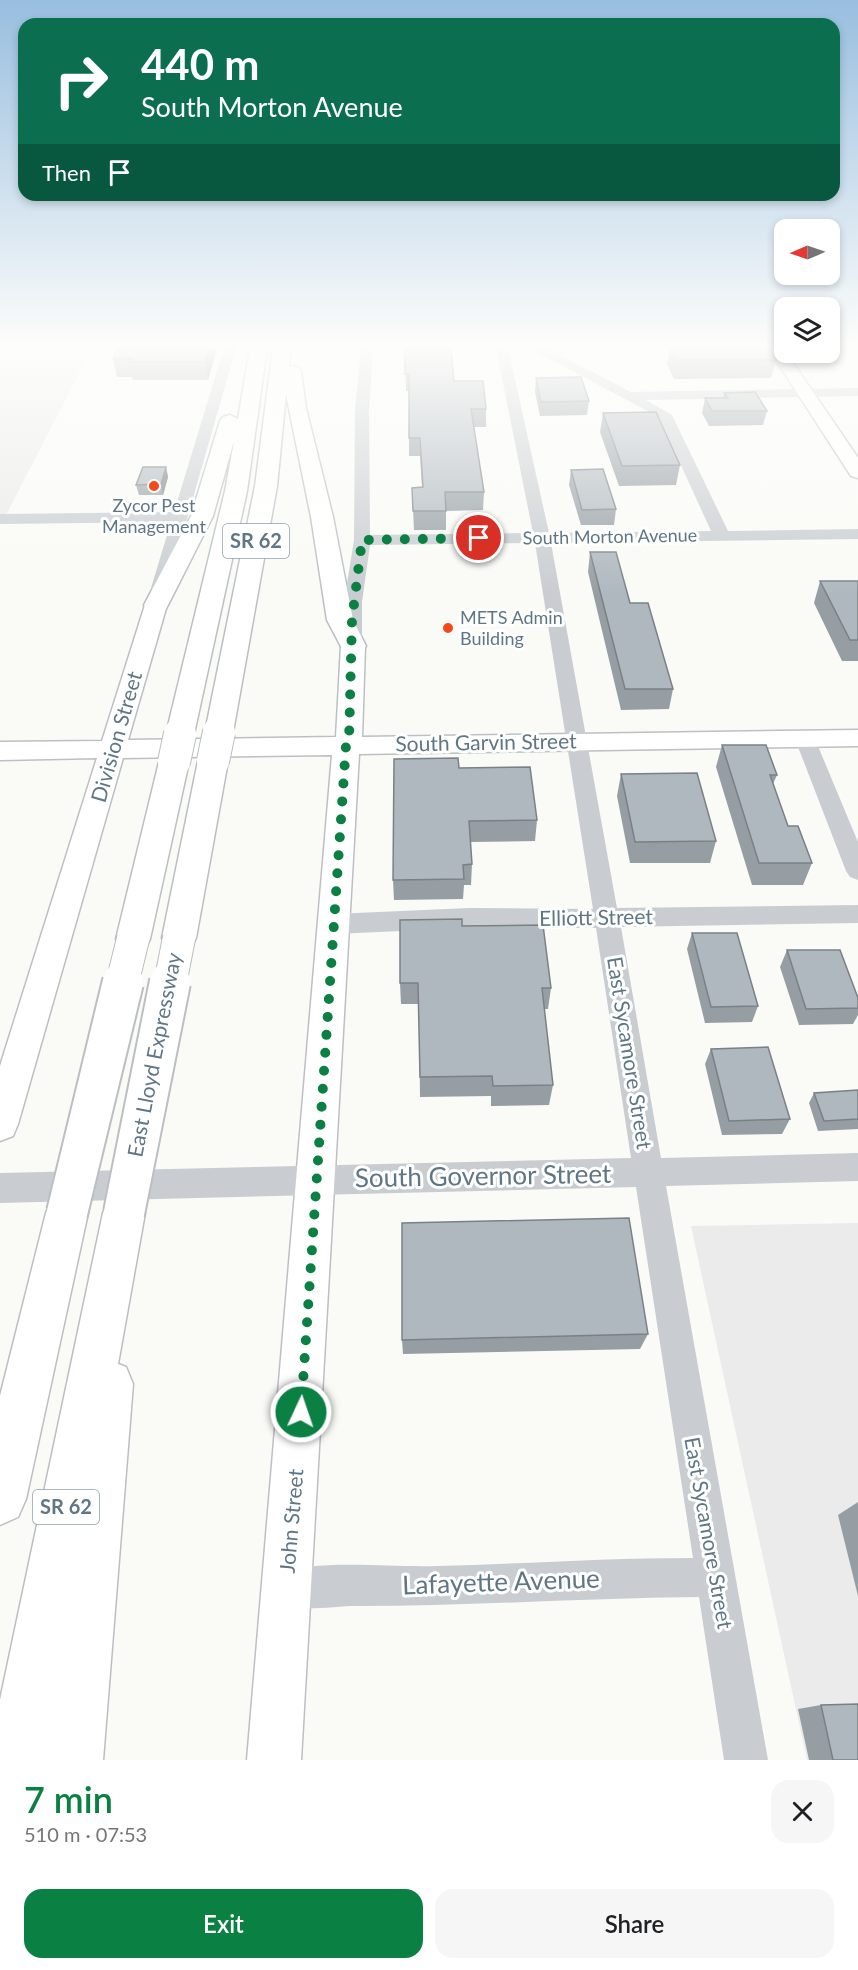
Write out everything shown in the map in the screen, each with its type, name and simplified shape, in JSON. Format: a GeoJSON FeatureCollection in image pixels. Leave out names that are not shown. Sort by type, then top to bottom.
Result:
{"type":"FeatureCollection","features":[{"type":"Feature","properties":{"kind":"highway"},"geometry":{"type":"LineString","coordinates":[[156,605],[206,504],[227,430]]}},
{"type":"Feature","properties":{"kind":"highway","name":"East Lloyd Expressway"},"geometry":{"type":"LineString","coordinates":[[0,1499],[177,748],[236,491],[246,430]]}},
{"type":"Feature","properties":{"kind":"highway","name":"East Lloyd Expressway"},"geometry":{"type":"LineString","coordinates":[[17,1760],[179,938],[266,486],[273,430]]}},
{"type":"Feature","properties":{"kind":"highway"},"geometry":{"type":"LineString","coordinates":[[302,430],[322,517],[340,620],[352,646]]}},
{"type":"Feature","properties":{"kind":"highway"},"geometry":{"type":"LineString","coordinates":[[73,1760],[112,1361],[120,1233]]}},
{"type":"Feature","properties":{"kind":"main road"},"geometry":{"type":"LineString","coordinates":[[831,430],[856,465]]}},
{"type":"Feature","properties":{"kind":"main road","name":"Division Street"},"geometry":{"type":"LineString","coordinates":[[0,1124],[156,605]]}},
{"type":"Feature","properties":{"kind":"main road","name":"John Street"},"geometry":{"type":"LineString","coordinates":[[274,1760],[346,745],[349,741],[352,646]]}},
{"type":"Feature","properties":{"kind":"main road","name":"South Garvin Street"},"geometry":{"type":"LineString","coordinates":[[0,751],[858,738]]}},
{"type":"Feature","properties":{"kind":"street","name":"Division Street"},"geometry":{"type":"LineString","coordinates":[[156,605],[206,430]]}},
{"type":"Feature","properties":{"kind":"street","name":"John Street"},"geometry":{"type":"LineString","coordinates":[[352,646],[353,602],[362,540],[362,430]]}},
{"type":"Feature","properties":{"kind":"street","name":"East Sycamore Street"},"geometry":{"type":"LineString","coordinates":[[519,430],[542,538],[577,742],[746,1760]]}},
{"type":"Feature","properties":{"kind":"street"},"geometry":{"type":"LineString","coordinates":[[673,430],[722,536]]}},
{"type":"Feature","properties":{"kind":"street"},"geometry":{"type":"LineString","coordinates":[[0,519],[181,517]]}},
{"type":"Feature","properties":{"kind":"street","name":"South Morton Avenue"},"geometry":{"type":"LineString","coordinates":[[362,540],[858,534]]}},
{"type":"Feature","properties":{"kind":"street"},"geometry":{"type":"LineString","coordinates":[[805,739],[858,871]]}},
{"type":"Feature","properties":{"kind":"street","name":"Elliott Street"},"geometry":{"type":"LineString","coordinates":[[334,924],[469,918],[607,919],[858,914]]}},
{"type":"Feature","properties":{"kind":"street","name":"South Governor Street"},"geometry":{"type":"LineString","coordinates":[[0,1188],[858,1167]]}},
{"type":"Feature","properties":{"kind":"street","name":"Lafayette Avenue"},"geometry":{"type":"LineString","coordinates":[[287,1589],[326,1586],[436,1586],[596,1578],[715,1577]]}},
{"type":"Feature","properties":{"kind":"shaded area"},"geometry":{"type":"Polygon","coordinates":[[[0,430],[50,430],[4,519],[0,519],[0,430]]]}},
{"type":"Feature","properties":{"kind":"shaded area"},"geometry":{"type":"Polygon","coordinates":[[[858,1223],[858,1760],[807,1760],[691,1226],[858,1223]]]}},
{"type":"Feature","properties":{"kind":"building"},"geometry":{"type":"Polygon","coordinates":[[[409,430],[474,430],[484,492],[445,492],[446,511],[413,511],[412,488],[423,487],[420,438],[409,438],[409,430]]]}},
{"type":"Feature","properties":{"kind":"building"},"geometry":{"type":"Polygon","coordinates":[[[609,430],[664,430],[680,465],[622,466],[609,430]]]}},
{"type":"Feature","properties":{"kind":"building"},"geometry":{"type":"Polygon","coordinates":[[[143,467],[166,467],[161,484],[136,485],[143,467]]]}},
{"type":"Feature","properties":{"kind":"building"},"geometry":{"type":"Polygon","coordinates":[[[603,469],[616,509],[582,510],[571,470],[603,469]]]}},
{"type":"Feature","properties":{"kind":"building"},"geometry":{"type":"Polygon","coordinates":[[[590,552],[616,552],[630,603],[648,603],[673,689],[625,689],[590,552]]]}},
{"type":"Feature","properties":{"kind":"building"},"geometry":{"type":"Polygon","coordinates":[[[820,581],[858,581],[858,640],[850,640],[820,581]]]}},
{"type":"Feature","properties":{"kind":"building"},"geometry":{"type":"Polygon","coordinates":[[[722,745],[766,745],[777,775],[770,775],[788,826],[798,826],[812,863],[759,863],[722,745]]]}},
{"type":"Feature","properties":{"kind":"building"},"geometry":{"type":"Polygon","coordinates":[[[458,758],[459,768],[530,767],[537,820],[469,821],[472,864],[463,865],[464,879],[393,880],[394,759],[458,758]]]}},
{"type":"Feature","properties":{"kind":"building"},"geometry":{"type":"Polygon","coordinates":[[[697,773],[716,841],[635,842],[621,774],[697,773]]]}},
{"type":"Feature","properties":{"kind":"building"},"geometry":{"type":"Polygon","coordinates":[[[462,919],[462,926],[543,925],[551,988],[542,988],[553,1085],[493,1086],[492,1076],[420,1077],[418,983],[400,983],[400,920],[462,919]]]}},
{"type":"Feature","properties":{"kind":"building"},"geometry":{"type":"Polygon","coordinates":[[[692,933],[737,933],[758,1006],[711,1007],[692,933]]]}},
{"type":"Feature","properties":{"kind":"building"},"geometry":{"type":"Polygon","coordinates":[[[787,950],[840,950],[858,998],[858,1008],[806,1009],[787,950]]]}},
{"type":"Feature","properties":{"kind":"building"},"geometry":{"type":"Polygon","coordinates":[[[768,1047],[790,1119],[729,1121],[711,1049],[768,1047]]]}},
{"type":"Feature","properties":{"kind":"building"},"geometry":{"type":"Polygon","coordinates":[[[858,1090],[858,1119],[824,1121],[814,1093],[858,1090]]]}},
{"type":"Feature","properties":{"kind":"building"},"geometry":{"type":"Polygon","coordinates":[[[629,1218],[648,1334],[402,1340],[402,1223],[629,1218]]]}},
{"type":"Feature","properties":{"kind":"building"},"geometry":{"type":"Polygon","coordinates":[[[858,1704],[858,1760],[833,1760],[821,1705],[858,1704]]]}},
{"type":"Feature","properties":{"kind":"place","name":"Zycor Pest Management"},"geometry":{"type":"Point","coordinates":[154,486]}},
{"type":"Feature","properties":{"kind":"place","name":"METS Admin Building"},"geometry":{"type":"Point","coordinates":[448,628]}},
{"type":"Feature","properties":{"kind":"route"},"geometry":{"type":"LineString","coordinates":[[301,1412],[346,745],[349,741],[353,602],[362,540],[479,538]]}}]}
